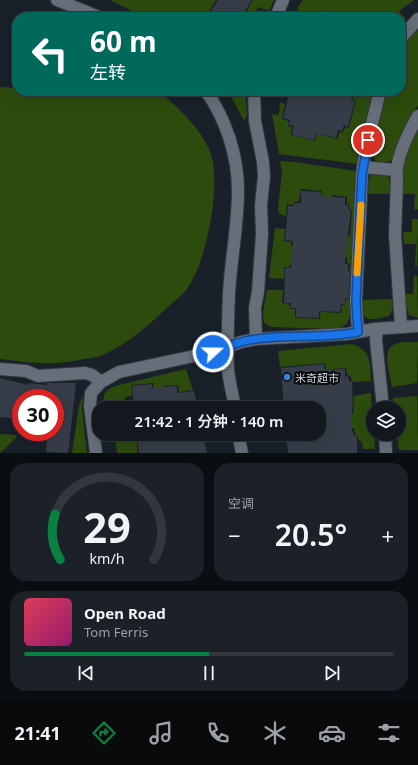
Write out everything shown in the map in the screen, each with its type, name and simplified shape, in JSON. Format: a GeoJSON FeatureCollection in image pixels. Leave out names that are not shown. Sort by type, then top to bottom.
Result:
{"type":"FeatureCollection","features":[{"type":"Feature","properties":{"kind":"street"},"geometry":{"type":"LineString","coordinates":[[57,0],[87,12]]}},
{"type":"Feature","properties":{"kind":"street"},"geometry":{"type":"LineString","coordinates":[[278,12],[283,0]]}},
{"type":"Feature","properties":{"kind":"street"},"geometry":{"type":"LineString","coordinates":[[406,32],[418,19]]}},
{"type":"Feature","properties":{"kind":"street"},"geometry":{"type":"LineString","coordinates":[[209,96],[225,125],[234,156],[237,179],[237,210],[229,292],[228,346],[228,370],[233,401]]}},
{"type":"Feature","properties":{"kind":"street"},"geometry":{"type":"LineString","coordinates":[[254,96],[254,121],[263,162],[264,176],[261,205],[261,246],[255,308],[256,339]]}},
{"type":"Feature","properties":{"kind":"street"},"geometry":{"type":"LineString","coordinates":[[358,332],[356,302],[363,167],[365,152],[379,96]]}},
{"type":"Feature","properties":{"kind":"street"},"geometry":{"type":"LineString","coordinates":[[401,327],[395,235],[397,179],[395,170],[418,116]]}},
{"type":"Feature","properties":{"kind":"street"},"geometry":{"type":"LineString","coordinates":[[363,167],[395,170]]}},
{"type":"Feature","properties":{"kind":"street"},"geometry":{"type":"LineString","coordinates":[[96,453],[90,399],[91,393],[101,382],[119,372],[206,354],[228,346],[256,339],[341,335],[377,329],[418,326]]}},
{"type":"Feature","properties":{"kind":"street"},"geometry":{"type":"LineString","coordinates":[[377,329],[376,340],[382,401]]}},
{"type":"Feature","properties":{"kind":"street"},"geometry":{"type":"LineString","coordinates":[[0,369],[26,371],[38,376],[86,373],[92,375],[101,382]]}},
{"type":"Feature","properties":{"kind":"street"},"geometry":{"type":"LineString","coordinates":[[239,441],[242,453]]}},
{"type":"Feature","properties":{"kind":"street"},"geometry":{"type":"LineString","coordinates":[[385,441],[386,453]]}},
{"type":"Feature","properties":{"kind":"green space"},"geometry":{"type":"Polygon","coordinates":[[[110,0],[216,0],[209,12],[134,12],[110,0]]]}},
{"type":"Feature","properties":{"kind":"green space"},"geometry":{"type":"Polygon","coordinates":[[[253,0],[274,0],[269,11],[258,7],[256,12],[246,12],[253,0]]]}},
{"type":"Feature","properties":{"kind":"green space"},"geometry":{"type":"Polygon","coordinates":[[[303,0],[414,0],[399,11],[400,12],[327,12],[321,10],[320,12],[297,12],[298,7],[303,0]]]}},
{"type":"Feature","properties":{"kind":"green space"},"geometry":{"type":"Polygon","coordinates":[[[418,30],[418,105],[408,123],[396,156],[390,161],[381,163],[375,160],[373,153],[376,126],[386,96],[406,96],[406,42],[418,30]]]}},
{"type":"Feature","properties":{"kind":"green space"},"geometry":{"type":"Polygon","coordinates":[[[0,87],[12,88],[12,96],[164,96],[172,102],[199,132],[209,149],[213,163],[214,180],[211,220],[201,260],[187,289],[131,339],[114,350],[102,355],[62,363],[32,363],[0,359],[0,87]]]}},
{"type":"Feature","properties":{"kind":"green space"},"geometry":{"type":"Polygon","coordinates":[[[231,96],[245,96],[247,115],[245,120],[243,119],[231,96]]]}},
{"type":"Feature","properties":{"kind":"green space"},"geometry":{"type":"Polygon","coordinates":[[[354,96],[372,96],[360,147],[358,164],[279,154],[272,114],[279,115],[280,102],[285,104],[282,119],[288,121],[288,126],[292,127],[291,135],[315,141],[319,126],[318,134],[337,139],[340,132],[343,132],[345,127],[349,128],[356,101],[353,99],[354,96]]]}},
{"type":"Feature","properties":{"kind":"green space"},"geometry":{"type":"Polygon","coordinates":[[[418,129],[418,209],[414,210],[415,194],[403,194],[403,167],[410,145],[418,129]]]}},
{"type":"Feature","properties":{"kind":"green space"},"geometry":{"type":"Polygon","coordinates":[[[280,161],[356,171],[356,203],[352,272],[349,271],[350,264],[347,263],[347,258],[330,256],[347,243],[348,236],[350,236],[352,210],[349,209],[349,204],[347,204],[347,197],[333,195],[332,201],[322,200],[322,191],[301,189],[299,201],[294,202],[293,205],[287,204],[286,216],[279,214],[278,208],[282,173],[280,161]]]}},
{"type":"Feature","properties":{"kind":"green space"},"geometry":{"type":"Polygon","coordinates":[[[377,173],[385,174],[390,179],[391,194],[368,194],[371,175],[377,173]]]}},
{"type":"Feature","properties":{"kind":"green space"},"geometry":{"type":"Polygon","coordinates":[[[412,219],[418,219],[417,266],[415,266],[416,244],[404,244],[403,232],[412,232],[412,219]]]}},
{"type":"Feature","properties":{"kind":"green space"},"geometry":{"type":"Polygon","coordinates":[[[275,228],[285,229],[284,241],[291,242],[291,246],[299,246],[298,262],[291,262],[290,267],[284,267],[284,279],[269,278],[275,228]]]}},
{"type":"Feature","properties":{"kind":"green space"},"geometry":{"type":"Polygon","coordinates":[[[414,275],[417,276],[418,318],[409,315],[406,306],[406,294],[413,294],[414,275]]]}},
{"type":"Feature","properties":{"kind":"green space"},"geometry":{"type":"Polygon","coordinates":[[[351,280],[350,316],[347,323],[340,329],[271,327],[264,323],[263,313],[267,290],[283,290],[282,303],[289,304],[290,309],[295,309],[295,318],[320,319],[321,303],[322,312],[341,313],[342,305],[345,305],[346,299],[350,299],[351,280]]]}},
{"type":"Feature","properties":{"kind":"green space"},"geometry":{"type":"Polygon","coordinates":[[[392,299],[393,308],[389,316],[372,319],[365,316],[363,313],[362,300],[392,299]]]}},
{"type":"Feature","properties":{"kind":"green space"},"geometry":{"type":"Polygon","coordinates":[[[418,342],[417,383],[392,387],[387,358],[390,348],[398,343],[418,342]]]}},
{"type":"Feature","properties":{"kind":"green space"},"geometry":{"type":"Polygon","coordinates":[[[352,344],[359,347],[367,354],[370,363],[371,381],[353,382],[350,376],[347,375],[346,368],[332,369],[332,374],[327,375],[325,363],[280,367],[278,351],[352,344]]]}},
{"type":"Feature","properties":{"kind":"green space"},"geometry":{"type":"Polygon","coordinates":[[[186,369],[193,390],[179,392],[178,385],[164,386],[164,391],[154,392],[153,383],[131,385],[132,396],[125,397],[125,400],[122,401],[104,401],[106,392],[115,386],[186,369]]]}},
{"type":"Feature","properties":{"kind":"green space"},"geometry":{"type":"Polygon","coordinates":[[[371,393],[371,401],[366,401],[366,441],[374,441],[375,449],[363,449],[362,442],[359,441],[357,434],[355,434],[354,428],[336,430],[351,414],[353,414],[354,396],[371,393]]]}},
{"type":"Feature","properties":{"kind":"green space"},"geometry":{"type":"Polygon","coordinates":[[[83,396],[82,409],[87,453],[72,453],[79,405],[83,396]]]}},
{"type":"Feature","properties":{"kind":"green space"},"geometry":{"type":"Polygon","coordinates":[[[417,396],[418,450],[399,450],[398,441],[406,441],[406,401],[393,401],[393,398],[417,396]]]}},
{"type":"Feature","properties":{"kind":"green space"},"geometry":{"type":"Polygon","coordinates":[[[0,434],[12,435],[13,441],[0,453],[0,434]]]}},
{"type":"Feature","properties":{"kind":"green space"},"geometry":{"type":"Polygon","coordinates":[[[116,441],[137,441],[137,453],[117,453],[116,441]]]}},
{"type":"Feature","properties":{"kind":"building"},"geometry":{"type":"Polygon","coordinates":[[[218,0],[252,0],[244,12],[210,12],[218,0]]]}},
{"type":"Feature","properties":{"kind":"building"},"geometry":{"type":"Polygon","coordinates":[[[289,96],[352,96],[351,100],[355,101],[348,127],[344,125],[342,131],[338,130],[336,138],[316,133],[314,140],[292,135],[294,126],[288,125],[290,120],[283,118],[289,96]]]}},
{"type":"Feature","properties":{"kind":"building"},"geometry":{"type":"Polygon","coordinates":[[[301,191],[321,192],[321,196],[345,198],[345,205],[348,205],[348,210],[351,210],[345,259],[345,264],[348,264],[348,272],[350,272],[349,298],[345,298],[345,304],[341,304],[340,312],[319,311],[319,318],[296,317],[296,308],[290,308],[291,303],[284,303],[285,268],[291,268],[293,241],[285,240],[288,206],[294,206],[294,203],[301,203],[301,191]]]}},
{"type":"Feature","properties":{"kind":"building"},"geometry":{"type":"Polygon","coordinates":[[[324,364],[325,370],[345,369],[345,377],[348,376],[349,382],[352,381],[352,430],[354,435],[357,435],[357,453],[288,453],[287,441],[326,441],[326,401],[283,401],[281,368],[324,364]]]}},
{"type":"Feature","properties":{"kind":"building"},"geometry":{"type":"Polygon","coordinates":[[[0,378],[28,385],[28,383],[47,385],[47,383],[76,383],[68,453],[46,452],[47,441],[64,441],[64,389],[12,389],[12,418],[0,417],[0,378]]]}},
{"type":"Feature","properties":{"kind":"building"},"geometry":{"type":"Polygon","coordinates":[[[152,384],[152,388],[177,386],[177,393],[194,391],[196,401],[133,401],[132,386],[152,384]]]}},
{"type":"Feature","properties":{"kind":"building"},"geometry":{"type":"Polygon","coordinates":[[[138,441],[204,441],[207,453],[139,453],[138,441]]]}},
{"type":"Feature","properties":{"kind":"slow traffic"},"geometry":{"type":"LineString","coordinates":[[357,273],[361,205]]}},
{"type":"Feature","properties":{"kind":"place","name":"米奇超市"},"geometry":{"type":"Point","coordinates":[287,377]}},
{"type":"Feature","properties":{"kind":"route"},"geometry":{"type":"LineString","coordinates":[[213,352],[241,342],[256,339],[330,336],[358,332],[356,302],[362,175],[368,140]]}}]}
